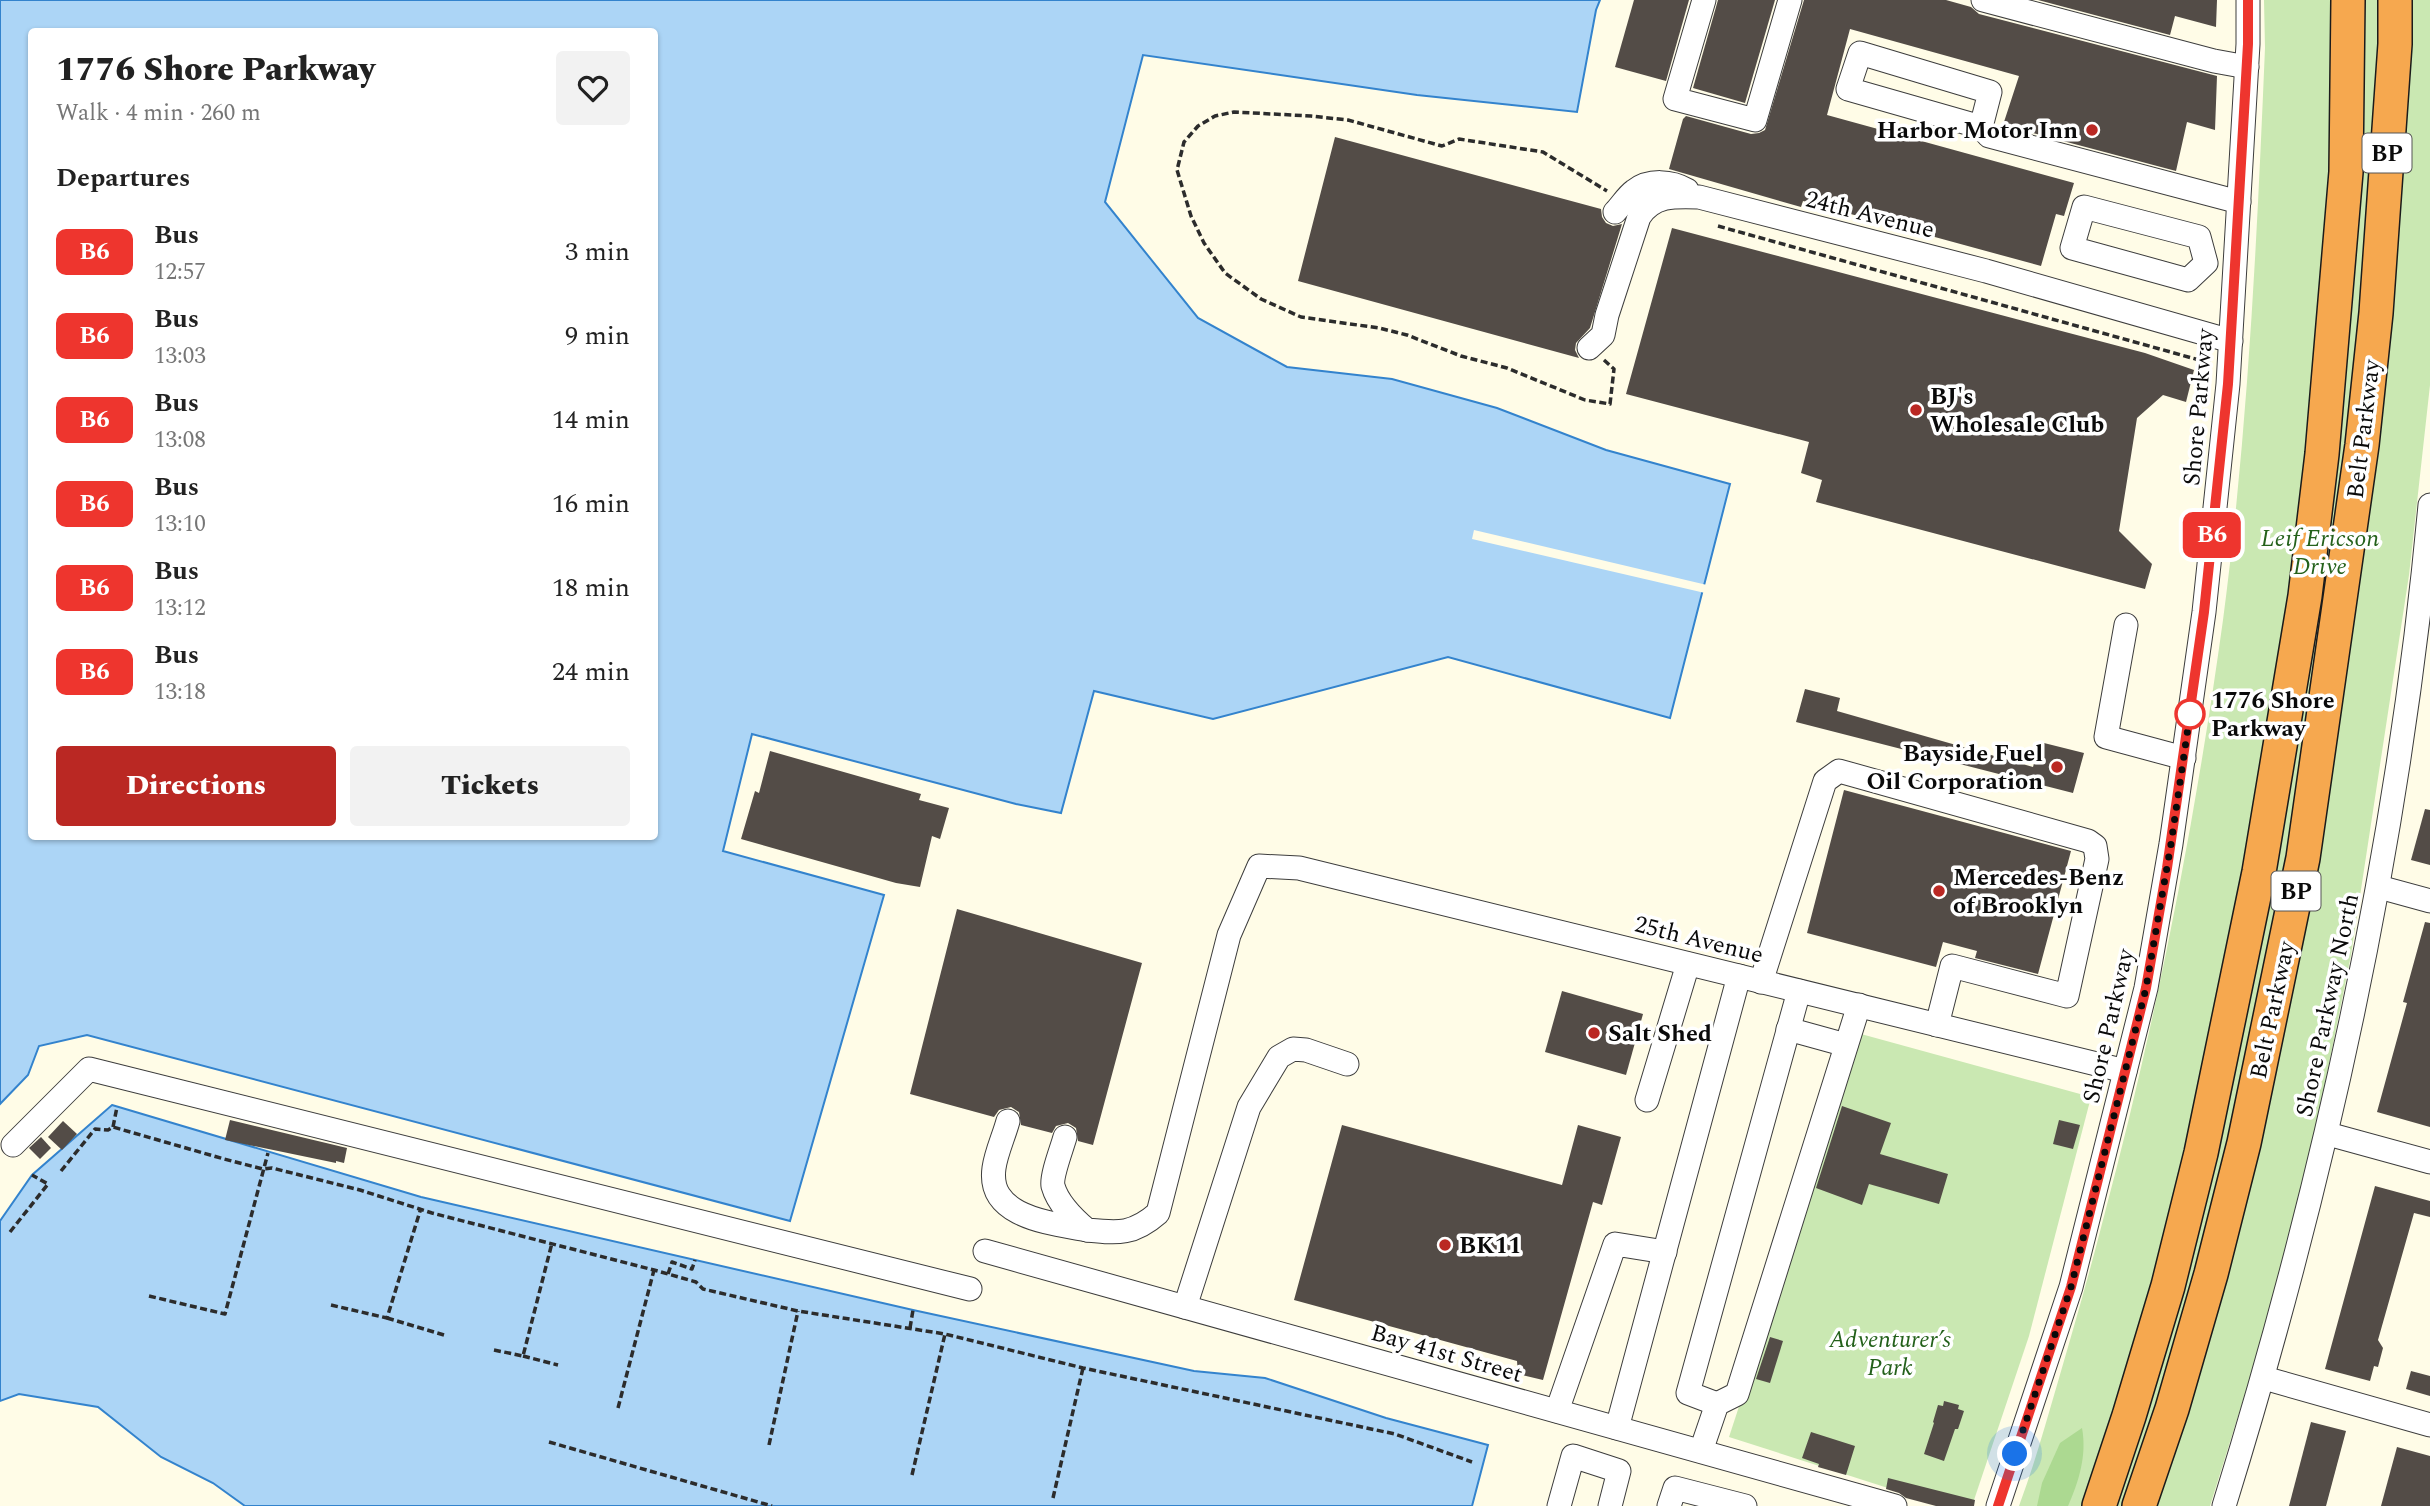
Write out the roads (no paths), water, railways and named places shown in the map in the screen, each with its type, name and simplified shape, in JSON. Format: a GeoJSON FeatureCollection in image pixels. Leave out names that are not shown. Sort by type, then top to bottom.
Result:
{"type":"FeatureCollection","features":[{"type":"Feature","properties":{"kind":"highway","name":"Belt Parkway"},"geometry":{"type":"LineString","coordinates":[[2139,1506],[2172,1409],[2218,1247],[2244,1143],[2303,858],[2362,446],[2376,313],[2396,0]]}},
{"type":"Feature","properties":{"kind":"highway","name":"Belt Parkway"},"geometry":{"type":"LineString","coordinates":[[2099,1506],[2164,1299],[2201,1153],[2259,872],[2303,610],[2322,454],[2346,172],[2346,8]]}},
{"type":"Feature","properties":{"kind":"street"},"geometry":{"type":"LineString","coordinates":[[1704,0],[1675,99],[1755,120],[1790,0]]}},
{"type":"Feature","properties":{"kind":"street"},"geometry":{"type":"LineString","coordinates":[[1983,0],[2214,61],[2247,67]]}},
{"type":"Feature","properties":{"kind":"street","name":"Shore Parkway"},"geometry":{"type":"LineString","coordinates":[[1998,1506],[2071,1287],[2146,988],[2204,612],[2231,341],[2247,67],[2248,0]]}},
{"type":"Feature","properties":{"kind":"street"},"geometry":{"type":"LineString","coordinates":[[1981,127],[1990,92],[1860,53],[1849,89],[1981,127],[1989,136],[2239,202]]}},
{"type":"Feature","properties":{"kind":"street"},"geometry":{"type":"LineString","coordinates":[[1611,202],[1653,183],[1678,184],[1699,197]]}},
{"type":"Feature","properties":{"kind":"street","name":"24th Avenue"},"geometry":{"type":"LineString","coordinates":[[1589,348],[1603,335],[1639,217],[1646,206],[1670,196],[1699,197],[1986,271],[2231,341]]}},
{"type":"Feature","properties":{"kind":"street"},"geometry":{"type":"LineString","coordinates":[[2084,207],[2199,237],[2206,263],[2188,280],[2072,248],[2084,207]]}},
{"type":"Feature","properties":{"kind":"street"},"geometry":{"type":"LineString","coordinates":[[2206,263],[2235,268]]}},
{"type":"Feature","properties":{"kind":"street","name":"Shore Parkway North"},"geometry":{"type":"LineString","coordinates":[[2224,1506],[2264,1378],[2328,1135],[2379,887],[2419,624],[2430,505]]}},
{"type":"Feature","properties":{"kind":"street"},"geometry":{"type":"LineString","coordinates":[[2126,625],[2105,737],[2183,758]]}},
{"type":"Feature","properties":{"kind":"street"},"geometry":{"type":"LineString","coordinates":[[1617,1428],[1665,1252],[1750,979],[1825,781],[1839,771],[2088,841],[2095,846],[2097,859],[2067,996],[1952,966],[1937,1025]]}},
{"type":"Feature","properties":{"kind":"street","name":"25th Avenue"},"geometry":{"type":"LineString","coordinates":[[1087,1230],[1128,1232],[1144,1225],[1158,1213],[1229,935],[1259,866],[1299,868],[2126,1071]]}},
{"type":"Feature","properties":{"kind":"street"},"geometry":{"type":"LineString","coordinates":[[2379,887],[2430,901]]}},
{"type":"Feature","properties":{"kind":"street"},"geometry":{"type":"LineString","coordinates":[[1647,1100],[1688,964]]}},
{"type":"Feature","properties":{"kind":"street"},"geometry":{"type":"LineString","coordinates":[[1717,1404],[1688,1393],[1799,991]]}},
{"type":"Feature","properties":{"kind":"street"},"geometry":{"type":"LineString","coordinates":[[1701,1451],[1717,1404],[1737,1394],[1858,1005]]}},
{"type":"Feature","properties":{"kind":"street"},"geometry":{"type":"LineString","coordinates":[[1788,1029],[1846,1045]]}},
{"type":"Feature","properties":{"kind":"street"},"geometry":{"type":"LineString","coordinates":[[1185,1307],[1249,1107],[1279,1057],[1293,1049],[1306,1050],[1347,1064]]}},
{"type":"Feature","properties":{"kind":"street"},"geometry":{"type":"LineString","coordinates":[[13,1145],[89,1069],[970,1290]]}},
{"type":"Feature","properties":{"kind":"street"},"geometry":{"type":"LineString","coordinates":[[1008,1121],[994,1168],[995,1188],[1000,1199],[1018,1213],[1031,1218],[1087,1230]]}},
{"type":"Feature","properties":{"kind":"street"},"geometry":{"type":"LineString","coordinates":[[2328,1135],[2430,1163]]}},
{"type":"Feature","properties":{"kind":"street"},"geometry":{"type":"LineString","coordinates":[[1065,1137],[1052,1184],[1072,1217],[1087,1230]]}},
{"type":"Feature","properties":{"kind":"street"},"geometry":{"type":"LineString","coordinates":[[1557,1411],[1615,1244],[1665,1252]]}},
{"type":"Feature","properties":{"kind":"street","name":"Bay 41st Street"},"geometry":{"type":"LineString","coordinates":[[985,1251],[1895,1506]]}},
{"type":"Feature","properties":{"kind":"street"},"geometry":{"type":"LineString","coordinates":[[2264,1378],[2430,1425]]}},
{"type":"Feature","properties":{"kind":"street"},"geometry":{"type":"LineString","coordinates":[[1559,1506],[1573,1456],[1619,1471],[1610,1506]]}},
{"type":"Feature","properties":{"kind":"street"},"geometry":{"type":"LineString","coordinates":[[1669,1506],[1675,1488],[1745,1506]]}},
{"type":"Feature","properties":{"kind":"water"},"geometry":{"type":"Polygon","coordinates":[[[0,0],[1600,0],[1577,112],[1417,95],[1143,55],[1105,202],[1198,318],[1287,367],[1392,379],[1497,408],[1606,450],[1730,484],[1670,718],[1448,657],[1213,719],[1094,691],[1061,813],[1016,804],[752,734],[723,851],[884,895],[790,1221],[87,1035],[39,1046],[28,1075],[0,1104],[0,0]]]}},
{"type":"Feature","properties":{"kind":"water"},"geometry":{"type":"Polygon","coordinates":[[[112,1105],[421,1197],[913,1310],[1194,1371],[1265,1378],[1386,1418],[1488,1445],[1472,1506],[245,1506],[213,1483],[161,1457],[98,1407],[19,1394],[0,1401],[0,1221],[32,1175],[112,1105]]]}},
{"type":"Feature","properties":{"kind":"place","name":"Harbor Motor Inn"},"geometry":{"type":"Point","coordinates":[2092,130]}},
{"type":"Feature","properties":{"kind":"place","name":"BJ's Wholesale Club"},"geometry":{"type":"Point","coordinates":[1916,410]}},
{"type":"Feature","properties":{"kind":"place","name":"1776 Shore Parkway"},"geometry":{"type":"Point","coordinates":[2190,714]}},
{"type":"Feature","properties":{"kind":"place","name":"Bayside Fuel Oil Corporation"},"geometry":{"type":"Point","coordinates":[2057,767]}},
{"type":"Feature","properties":{"kind":"place","name":"Mercedes-Benz of Brooklyn"},"geometry":{"type":"Point","coordinates":[1939,891]}},
{"type":"Feature","properties":{"kind":"place","name":"Salt Shed"},"geometry":{"type":"Point","coordinates":[1594,1033]}},
{"type":"Feature","properties":{"kind":"place","name":"BK11"},"geometry":{"type":"Point","coordinates":[1445,1245]}},
{"type":"Feature","properties":{"kind":"park label","name":"Leif Ericson Drive"},"geometry":{"type":"Point","coordinates":[2320,552]}},
{"type":"Feature","properties":{"kind":"park label","name":"Adventurer’s Park"},"geometry":{"type":"Point","coordinates":[1890,1353]}}]}
